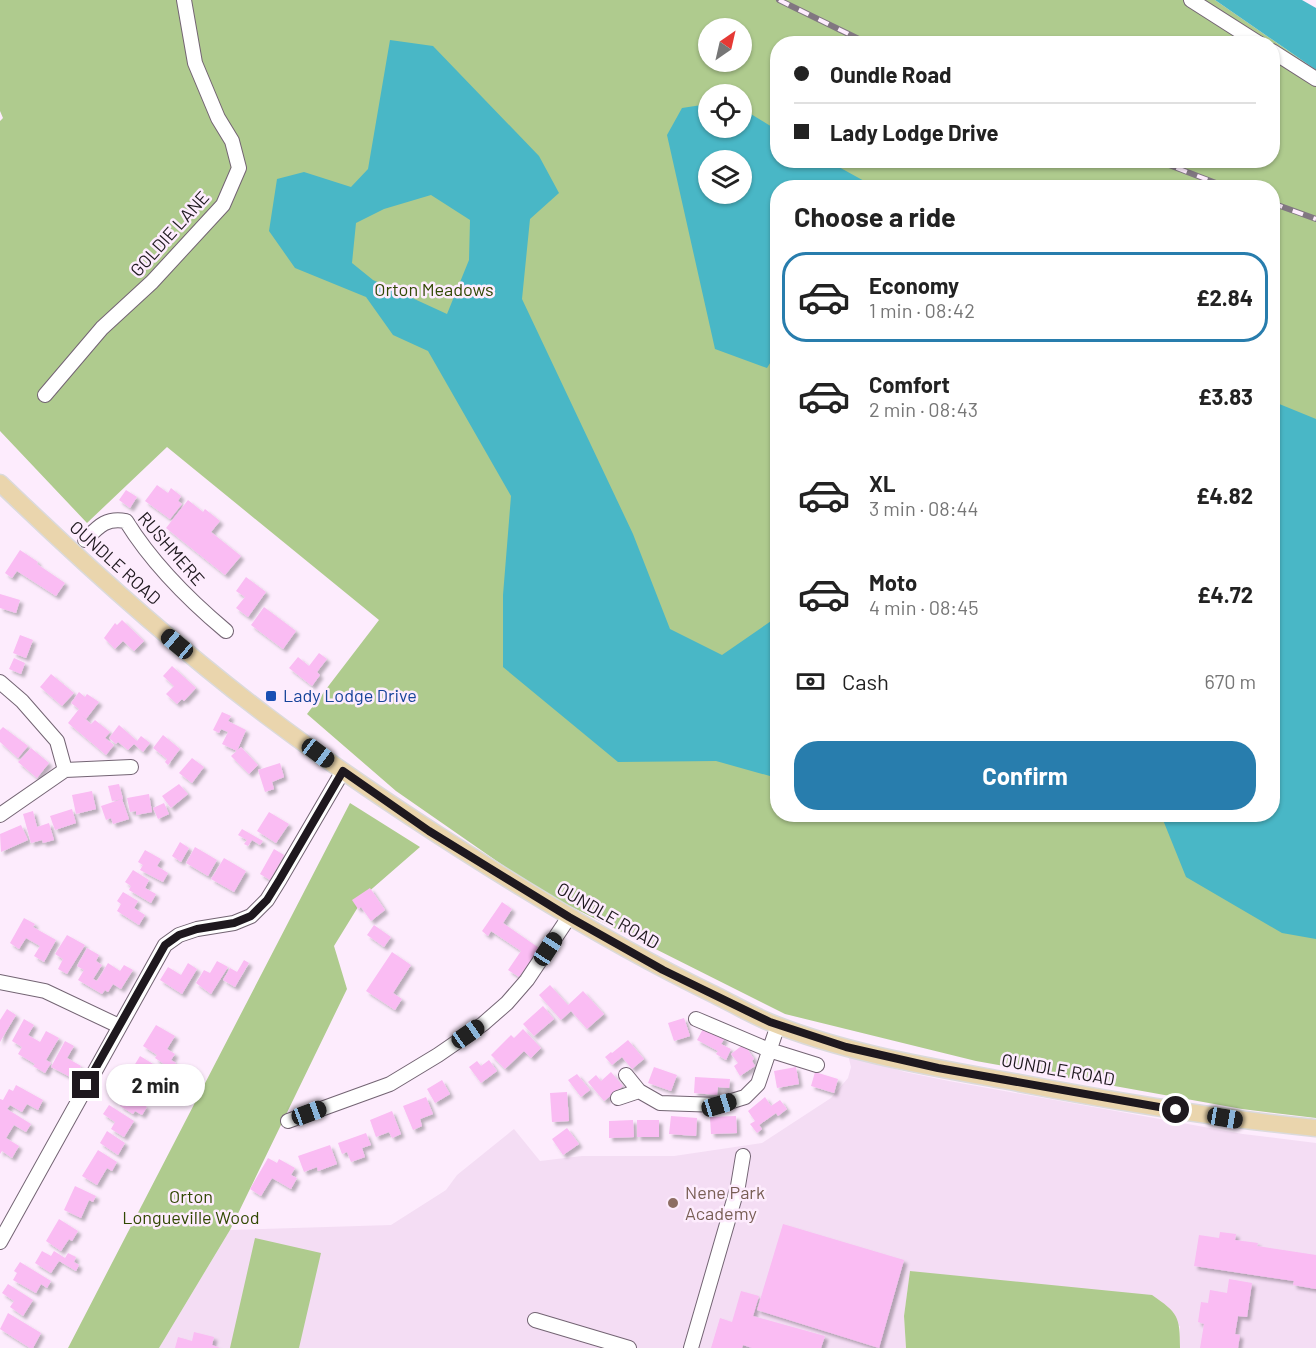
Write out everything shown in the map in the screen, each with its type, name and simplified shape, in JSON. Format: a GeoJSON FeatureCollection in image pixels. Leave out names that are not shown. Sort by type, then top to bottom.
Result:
{"type":"FeatureCollection","features":[{"type":"Feature","properties":{"kind":"main road","name":"OUNDLE ROAD"},"geometry":{"type":"LineString","coordinates":[[0,483],[54,536],[151,622],[267,717],[429,831],[569,917],[663,970],[778,1025],[846,1047],[938,1068],[1245,1121],[1316,1128]]}},
{"type":"Feature","properties":{"kind":"street","name":"GOLDIE LANE"},"geometry":{"type":"LineString","coordinates":[[45,395],[102,328],[152,282],[223,205],[239,168],[232,141],[218,118],[195,63],[184,0]]}},
{"type":"Feature","properties":{"kind":"street"},"geometry":{"type":"LineString","coordinates":[[1191,0],[1247,36]]}},
{"type":"Feature","properties":{"kind":"street"},"geometry":{"type":"LineString","coordinates":[[1280,56],[1316,79]]}},
{"type":"Feature","properties":{"kind":"street","name":"RUSHMERE"},"geometry":{"type":"LineString","coordinates":[[85,540],[102,524],[115,519],[126,521],[136,537],[194,604],[226,631]]}},
{"type":"Feature","properties":{"kind":"street"},"geometry":{"type":"LineString","coordinates":[[0,682],[22,701],[57,741],[64,770]]}},
{"type":"Feature","properties":{"kind":"street"},"geometry":{"type":"LineString","coordinates":[[0,814],[64,770],[131,767]]}},
{"type":"Feature","properties":{"kind":"street"},"geometry":{"type":"LineString","coordinates":[[0,1242],[165,945],[179,935],[197,929],[234,923],[251,916],[267,900],[343,771]]}},
{"type":"Feature","properties":{"kind":"street"},"geometry":{"type":"LineString","coordinates":[[288,1120],[390,1084],[483,1024],[507,1003],[527,980],[569,917]]}},
{"type":"Feature","properties":{"kind":"street"},"geometry":{"type":"LineString","coordinates":[[0,982],[45,991],[119,1026]]}},
{"type":"Feature","properties":{"kind":"street"},"geometry":{"type":"LineString","coordinates":[[696,1018],[770,1050],[817,1065]]}},
{"type":"Feature","properties":{"kind":"street"},"geometry":{"type":"LineString","coordinates":[[626,1075],[639,1091],[660,1102],[719,1105],[745,1097],[758,1084],[778,1025]]}},
{"type":"Feature","properties":{"kind":"street"},"geometry":{"type":"LineString","coordinates":[[618,1098],[639,1091]]}},
{"type":"Feature","properties":{"kind":"street"},"geometry":{"type":"LineString","coordinates":[[691,1348],[738,1186],[743,1156]]}},
{"type":"Feature","properties":{"kind":"street"},"geometry":{"type":"LineString","coordinates":[[535,1320],[629,1348]]}},
{"type":"Feature","properties":{"kind":"shaded area","name":"Nene Park Academy"},"geometry":{"type":"Polygon","coordinates":[[[848,1055],[905,1072],[949,1081],[1243,1134],[1316,1143],[1316,1348],[1180,1348],[1180,1326],[910,1271],[904,1316],[906,1348],[159,1348],[230,1230],[391,1225],[446,1190],[457,1175],[514,1129],[540,1161],[582,1156],[674,1156],[762,1143],[831,1098],[848,1078],[851,1067],[848,1055]]]}},
{"type":"Feature","properties":{"kind":"green space","name":"Orton Meadows"},"geometry":{"type":"Polygon","coordinates":[[[0,0],[1215,0],[1267,36],[770,36],[770,168],[1280,168],[1280,45],[1316,70],[1316,1118],[1242,1109],[976,1061],[785,1014],[540,891],[396,791],[307,714],[379,620],[167,447],[87,523],[0,431],[0,121],[3,118],[0,111],[0,0]]]}},
{"type":"Feature","properties":{"kind":"green space","name":"Orton Longueville Wood"},"geometry":{"type":"Polygon","coordinates":[[[350,803],[420,847],[366,894],[334,946],[347,989],[230,1230],[159,1348],[68,1348],[350,803]]]}},
{"type":"Feature","properties":{"kind":"green space"},"geometry":{"type":"Polygon","coordinates":[[[255,1238],[321,1253],[299,1348],[230,1348],[255,1238]]]}},
{"type":"Feature","properties":{"kind":"green space"},"geometry":{"type":"Polygon","coordinates":[[[910,1271],[1152,1295],[1176,1316],[1180,1348],[906,1348],[904,1316],[910,1271]]]}},
{"type":"Feature","properties":{"kind":"water"},"geometry":{"type":"Polygon","coordinates":[[[1215,0],[1302,0],[1316,8],[1316,70],[1280,45],[1280,36],[1267,36],[1215,0]]]}},
{"type":"Feature","properties":{"kind":"water"},"geometry":{"type":"Polygon","coordinates":[[[390,40],[433,46],[539,156],[559,193],[530,219],[522,299],[633,534],[670,629],[722,655],[770,622],[770,776],[716,761],[618,762],[503,667],[503,595],[511,496],[428,351],[393,335],[366,297],[295,268],[269,231],[277,179],[304,172],[351,187],[368,169],[390,40]],[[431,195],[384,209],[356,223],[352,263],[373,280],[447,314],[469,260],[470,220],[431,195]]]}},
{"type":"Feature","properties":{"kind":"water"},"geometry":{"type":"Polygon","coordinates":[[[698,106],[698,138],[752,138],[752,115],[770,126],[770,168],[841,168],[862,180],[770,180],[770,363],[767,368],[715,349],[667,135],[682,108],[698,106]]]}},
{"type":"Feature","properties":{"kind":"water"},"geometry":{"type":"Polygon","coordinates":[[[1280,404],[1316,419],[1316,939],[1282,933],[1186,877],[1164,822],[1280,822],[1280,404]]]}},
{"type":"Feature","properties":{"kind":"building"},"geometry":{"type":"Polygon","coordinates":[[[157,485],[168,493],[171,488],[181,496],[178,501],[182,504],[170,519],[145,501],[157,485]]]}},
{"type":"Feature","properties":{"kind":"building"},"geometry":{"type":"Polygon","coordinates":[[[126,490],[137,497],[130,508],[119,500],[126,490]]]}},
{"type":"Feature","properties":{"kind":"building"},"geometry":{"type":"Polygon","coordinates":[[[188,500],[203,512],[205,509],[220,521],[211,532],[241,556],[225,575],[166,528],[188,500]]]}},
{"type":"Feature","properties":{"kind":"building"},"geometry":{"type":"Polygon","coordinates":[[[20,550],[65,583],[56,596],[17,571],[12,578],[5,573],[20,550]]]}},
{"type":"Feature","properties":{"kind":"building"},"geometry":{"type":"Polygon","coordinates":[[[246,577],[266,592],[248,617],[236,608],[245,597],[236,591],[246,577]]]}},
{"type":"Feature","properties":{"kind":"building"},"geometry":{"type":"Polygon","coordinates":[[[0,594],[20,600],[16,613],[0,608],[0,594]]]}},
{"type":"Feature","properties":{"kind":"building"},"geometry":{"type":"Polygon","coordinates":[[[264,607],[296,631],[283,649],[251,625],[264,607]]]}},
{"type":"Feature","properties":{"kind":"building"},"geometry":{"type":"Polygon","coordinates":[[[122,620],[144,641],[134,651],[123,641],[115,649],[104,638],[115,623],[117,625],[122,620]]]}},
{"type":"Feature","properties":{"kind":"building"},"geometry":{"type":"Polygon","coordinates":[[[20,635],[33,640],[26,658],[13,653],[20,635]]]}},
{"type":"Feature","properties":{"kind":"building"},"geometry":{"type":"Polygon","coordinates":[[[319,653],[327,659],[317,672],[320,675],[312,686],[289,668],[298,657],[309,666],[319,653]]]}},
{"type":"Feature","properties":{"kind":"building"},"geometry":{"type":"Polygon","coordinates":[[[14,658],[25,663],[21,674],[9,669],[14,658]]]}},
{"type":"Feature","properties":{"kind":"building"},"geometry":{"type":"Polygon","coordinates":[[[172,666],[196,688],[184,701],[182,699],[177,704],[166,694],[174,686],[163,676],[172,666]]]}},
{"type":"Feature","properties":{"kind":"building"},"geometry":{"type":"Polygon","coordinates":[[[51,674],[74,693],[62,706],[40,687],[51,674]]]}},
{"type":"Feature","properties":{"kind":"building"},"geometry":{"type":"Polygon","coordinates":[[[79,692],[99,702],[86,719],[81,715],[91,724],[95,720],[110,732],[105,738],[114,745],[106,755],[68,723],[79,709],[71,703],[79,692]]]}},
{"type":"Feature","properties":{"kind":"building"},"geometry":{"type":"Polygon","coordinates":[[[222,712],[231,716],[228,721],[246,730],[237,751],[222,744],[228,732],[221,729],[219,733],[213,730],[222,712]]]}},
{"type":"Feature","properties":{"kind":"building"},"geometry":{"type":"Polygon","coordinates":[[[119,725],[137,741],[141,736],[150,743],[143,752],[134,744],[128,750],[109,738],[119,725]]]}},
{"type":"Feature","properties":{"kind":"building"},"geometry":{"type":"Polygon","coordinates":[[[3,727],[28,746],[18,758],[0,742],[0,730],[3,727]]]}},
{"type":"Feature","properties":{"kind":"building"},"geometry":{"type":"Polygon","coordinates":[[[163,735],[180,749],[168,765],[165,762],[167,759],[153,748],[163,735]]]}},
{"type":"Feature","properties":{"kind":"building"},"geometry":{"type":"Polygon","coordinates":[[[241,747],[258,765],[249,774],[231,756],[241,747]]]}},
{"type":"Feature","properties":{"kind":"building"},"geometry":{"type":"Polygon","coordinates":[[[31,748],[49,763],[37,778],[18,762],[31,748]]]}},
{"type":"Feature","properties":{"kind":"building"},"geometry":{"type":"Polygon","coordinates":[[[192,758],[204,767],[192,783],[179,773],[192,758]]]}},
{"type":"Feature","properties":{"kind":"building"},"geometry":{"type":"Polygon","coordinates":[[[280,763],[284,777],[272,782],[274,789],[265,792],[258,770],[280,763]]]}},
{"type":"Feature","properties":{"kind":"building"},"geometry":{"type":"Polygon","coordinates":[[[119,784],[123,799],[112,801],[108,786],[119,784]]]}},
{"type":"Feature","properties":{"kind":"building"},"geometry":{"type":"Polygon","coordinates":[[[179,784],[188,794],[171,808],[162,796],[179,784]]]}},
{"type":"Feature","properties":{"kind":"building"},"geometry":{"type":"Polygon","coordinates":[[[92,791],[96,809],[76,814],[72,795],[92,791]]]}},
{"type":"Feature","properties":{"kind":"building"},"geometry":{"type":"Polygon","coordinates":[[[149,794],[152,812],[136,815],[136,811],[130,812],[127,798],[149,794]]]}},
{"type":"Feature","properties":{"kind":"building"},"geometry":{"type":"Polygon","coordinates":[[[122,799],[129,819],[113,824],[111,818],[106,820],[101,806],[122,799]]]}},
{"type":"Feature","properties":{"kind":"building"},"geometry":{"type":"Polygon","coordinates":[[[164,803],[169,814],[158,819],[153,808],[164,803]]]}},
{"type":"Feature","properties":{"kind":"building"},"geometry":{"type":"Polygon","coordinates":[[[72,809],[76,823],[55,830],[50,816],[72,809]]]}},
{"type":"Feature","properties":{"kind":"building"},"geometry":{"type":"Polygon","coordinates":[[[33,811],[37,827],[49,823],[54,840],[31,843],[23,814],[33,811]]]}},
{"type":"Feature","properties":{"kind":"building"},"geometry":{"type":"Polygon","coordinates":[[[269,812],[289,824],[276,843],[257,831],[269,812]]]}},
{"type":"Feature","properties":{"kind":"building"},"geometry":{"type":"Polygon","coordinates":[[[21,825],[28,840],[1,852],[0,834],[21,825]]]}},
{"type":"Feature","properties":{"kind":"building"},"geometry":{"type":"Polygon","coordinates":[[[242,829],[263,841],[260,845],[252,840],[248,846],[244,844],[247,840],[238,835],[242,829]]]}},
{"type":"Feature","properties":{"kind":"building"},"geometry":{"type":"Polygon","coordinates":[[[180,842],[189,848],[181,862],[172,856],[180,842]]]}},
{"type":"Feature","properties":{"kind":"building"},"geometry":{"type":"Polygon","coordinates":[[[195,847],[217,860],[208,876],[186,863],[195,847]]]}},
{"type":"Feature","properties":{"kind":"building"},"geometry":{"type":"Polygon","coordinates":[[[274,849],[284,855],[270,880],[260,874],[274,849]]]}},
{"type":"Feature","properties":{"kind":"building"},"geometry":{"type":"Polygon","coordinates":[[[145,850],[161,859],[157,866],[168,873],[163,882],[140,870],[143,865],[138,862],[145,850]]]}},
{"type":"Feature","properties":{"kind":"building"},"geometry":{"type":"Polygon","coordinates":[[[224,858],[246,871],[234,892],[211,879],[224,858]]]}},
{"type":"Feature","properties":{"kind":"building"},"geometry":{"type":"Polygon","coordinates":[[[133,870],[149,880],[145,888],[156,894],[151,903],[129,890],[131,886],[125,882],[133,870]]]}},
{"type":"Feature","properties":{"kind":"building"},"geometry":{"type":"Polygon","coordinates":[[[370,888],[385,910],[371,921],[361,907],[358,909],[352,900],[370,888]]]}},
{"type":"Feature","properties":{"kind":"building"},"geometry":{"type":"Polygon","coordinates":[[[123,892],[138,901],[134,908],[145,915],[139,925],[117,911],[121,904],[117,901],[123,892]]]}},
{"type":"Feature","properties":{"kind":"building"},"geometry":{"type":"Polygon","coordinates":[[[502,902],[512,909],[503,923],[539,948],[519,977],[508,970],[521,951],[491,931],[488,936],[482,931],[502,902]]]}},
{"type":"Feature","properties":{"kind":"building"},"geometry":{"type":"Polygon","coordinates":[[[24,918],[35,924],[33,927],[56,940],[44,962],[34,956],[40,946],[26,938],[19,949],[10,943],[24,918]]]}},
{"type":"Feature","properties":{"kind":"building"},"geometry":{"type":"Polygon","coordinates":[[[374,925],[391,937],[384,947],[367,935],[374,925]]]}},
{"type":"Feature","properties":{"kind":"building"},"geometry":{"type":"Polygon","coordinates":[[[67,935],[85,945],[67,974],[58,969],[63,959],[55,954],[67,935]]]}},
{"type":"Feature","properties":{"kind":"building"},"geometry":{"type":"Polygon","coordinates":[[[87,948],[99,955],[96,961],[102,965],[93,979],[97,981],[108,963],[120,971],[124,965],[133,970],[121,989],[113,984],[108,992],[105,990],[102,994],[78,980],[84,970],[77,966],[87,948]]]}},
{"type":"Feature","properties":{"kind":"building"},"geometry":{"type":"Polygon","coordinates":[[[392,952],[411,965],[393,993],[402,999],[395,1010],[366,991],[392,952]]]}},
{"type":"Feature","properties":{"kind":"building"},"geometry":{"type":"Polygon","coordinates":[[[244,960],[249,963],[235,987],[223,980],[230,968],[237,972],[244,960]]]}},
{"type":"Feature","properties":{"kind":"building"},"geometry":{"type":"Polygon","coordinates":[[[217,961],[228,967],[211,994],[196,983],[204,970],[210,973],[217,961]]]}},
{"type":"Feature","properties":{"kind":"building"},"geometry":{"type":"Polygon","coordinates":[[[188,963],[197,969],[182,994],[160,980],[168,967],[181,975],[188,963]]]}},
{"type":"Feature","properties":{"kind":"building"},"geometry":{"type":"Polygon","coordinates":[[[550,985],[568,1005],[583,991],[604,1014],[587,1029],[571,1011],[561,1020],[539,995],[550,985]]]}},
{"type":"Feature","properties":{"kind":"building"},"geometry":{"type":"Polygon","coordinates":[[[543,1006],[554,1019],[534,1036],[523,1024],[543,1006]]]}},
{"type":"Feature","properties":{"kind":"building"},"geometry":{"type":"Polygon","coordinates":[[[7,1009],[16,1015],[0,1042],[0,1020],[7,1009]]]}},
{"type":"Feature","properties":{"kind":"building"},"geometry":{"type":"Polygon","coordinates":[[[684,1018],[690,1036],[674,1041],[668,1023],[684,1018]]]}},
{"type":"Feature","properties":{"kind":"building"},"geometry":{"type":"Polygon","coordinates":[[[24,1019],[34,1025],[28,1035],[40,1042],[46,1031],[59,1038],[46,1060],[51,1063],[45,1073],[18,1054],[22,1047],[12,1041],[24,1019]]]}},
{"type":"Feature","properties":{"kind":"building"},"geometry":{"type":"Polygon","coordinates":[[[156,1025],[175,1036],[167,1049],[175,1054],[171,1060],[176,1063],[170,1073],[161,1068],[164,1064],[155,1058],[157,1055],[143,1046],[156,1025]]]}},
{"type":"Feature","properties":{"kind":"building"},"geometry":{"type":"Polygon","coordinates":[[[704,1027],[725,1038],[721,1044],[731,1049],[726,1060],[716,1054],[718,1051],[697,1040],[704,1027]]]}},
{"type":"Feature","properties":{"kind":"building"},"geometry":{"type":"Polygon","coordinates":[[[523,1029],[541,1048],[531,1058],[524,1051],[505,1069],[491,1055],[511,1035],[514,1038],[523,1029]]]}},
{"type":"Feature","properties":{"kind":"building"},"geometry":{"type":"Polygon","coordinates":[[[628,1040],[644,1059],[632,1069],[622,1057],[612,1065],[605,1057],[628,1040]]]}},
{"type":"Feature","properties":{"kind":"building"},"geometry":{"type":"Polygon","coordinates":[[[65,1041],[74,1046],[67,1058],[81,1066],[74,1079],[51,1067],[65,1041]]]}},
{"type":"Feature","properties":{"kind":"building"},"geometry":{"type":"Polygon","coordinates":[[[744,1044],[754,1059],[752,1061],[755,1066],[740,1076],[734,1066],[738,1063],[731,1054],[744,1044]]]}},
{"type":"Feature","properties":{"kind":"building"},"geometry":{"type":"Polygon","coordinates":[[[140,1056],[158,1067],[152,1077],[157,1080],[149,1093],[126,1079],[140,1056]]]}},
{"type":"Feature","properties":{"kind":"building"},"geometry":{"type":"Polygon","coordinates":[[[489,1060],[497,1071],[481,1083],[469,1067],[477,1061],[481,1066],[489,1060]]]}},
{"type":"Feature","properties":{"kind":"building"},"geometry":{"type":"Polygon","coordinates":[[[654,1067],[677,1075],[671,1091],[648,1083],[654,1067]]]}},
{"type":"Feature","properties":{"kind":"building"},"geometry":{"type":"Polygon","coordinates":[[[796,1067],[799,1084],[777,1088],[774,1071],[796,1067]]]}},
{"type":"Feature","properties":{"kind":"building"},"geometry":{"type":"Polygon","coordinates":[[[611,1072],[623,1086],[604,1101],[588,1082],[596,1075],[601,1081],[611,1072]]]}},
{"type":"Feature","properties":{"kind":"building"},"geometry":{"type":"Polygon","coordinates":[[[815,1072],[838,1079],[834,1093],[811,1086],[815,1072]]]}},
{"type":"Feature","properties":{"kind":"building"},"geometry":{"type":"Polygon","coordinates":[[[577,1074],[590,1090],[581,1097],[568,1080],[577,1074]]]}},
{"type":"Feature","properties":{"kind":"building"},"geometry":{"type":"Polygon","coordinates":[[[695,1077],[730,1079],[729,1088],[718,1087],[717,1095],[694,1093],[695,1077]]]}},
{"type":"Feature","properties":{"kind":"building"},"geometry":{"type":"Polygon","coordinates":[[[442,1080],[450,1094],[435,1103],[427,1089],[442,1080]]]}},
{"type":"Feature","properties":{"kind":"building"},"geometry":{"type":"Polygon","coordinates":[[[118,1084],[142,1099],[140,1103],[147,1107],[142,1115],[135,1111],[133,1114],[120,1106],[122,1103],[111,1096],[118,1084]]]}},
{"type":"Feature","properties":{"kind":"building"},"geometry":{"type":"Polygon","coordinates":[[[16,1085],[43,1100],[38,1110],[27,1104],[22,1112],[10,1105],[7,1109],[31,1124],[26,1132],[14,1125],[6,1138],[19,1146],[12,1158],[2,1151],[0,1154],[0,1099],[3,1100],[9,1089],[13,1091],[16,1085]]]}},
{"type":"Feature","properties":{"kind":"building"},"geometry":{"type":"Polygon","coordinates":[[[567,1092],[569,1121],[552,1122],[550,1093],[567,1092]]]}},
{"type":"Feature","properties":{"kind":"building"},"geometry":{"type":"Polygon","coordinates":[[[426,1097],[433,1114],[420,1119],[422,1126],[413,1130],[403,1106],[426,1097]]]}},
{"type":"Feature","properties":{"kind":"building"},"geometry":{"type":"Polygon","coordinates":[[[765,1097],[771,1106],[780,1100],[787,1109],[778,1116],[776,1113],[759,1125],[762,1129],[757,1133],[750,1124],[755,1121],[748,1111],[765,1097]]]}},
{"type":"Feature","properties":{"kind":"building"},"geometry":{"type":"Polygon","coordinates":[[[109,1105],[134,1121],[124,1137],[111,1129],[115,1122],[103,1114],[109,1105]]]}},
{"type":"Feature","properties":{"kind":"building"},"geometry":{"type":"Polygon","coordinates":[[[392,1111],[401,1134],[392,1138],[389,1132],[376,1137],[370,1120],[392,1111]]]}},
{"type":"Feature","properties":{"kind":"building"},"geometry":{"type":"Polygon","coordinates":[[[671,1116],[697,1118],[696,1136],[669,1134],[671,1116]]]}},
{"type":"Feature","properties":{"kind":"building"},"geometry":{"type":"Polygon","coordinates":[[[736,1116],[737,1133],[711,1134],[710,1117],[736,1116]]]}},
{"type":"Feature","properties":{"kind":"building"},"geometry":{"type":"Polygon","coordinates":[[[633,1120],[634,1137],[609,1138],[609,1121],[633,1120]]]}},
{"type":"Feature","properties":{"kind":"building"},"geometry":{"type":"Polygon","coordinates":[[[637,1120],[659,1120],[659,1137],[637,1137],[637,1120]]]}},
{"type":"Feature","properties":{"kind":"building"},"geometry":{"type":"Polygon","coordinates":[[[567,1128],[579,1144],[563,1155],[552,1139],[567,1128]]]}},
{"type":"Feature","properties":{"kind":"building"},"geometry":{"type":"Polygon","coordinates":[[[107,1131],[125,1143],[118,1155],[100,1143],[107,1131]]]}},
{"type":"Feature","properties":{"kind":"building"},"geometry":{"type":"Polygon","coordinates":[[[366,1133],[371,1145],[362,1148],[365,1157],[351,1162],[347,1152],[342,1154],[338,1143],[366,1133]]]}},
{"type":"Feature","properties":{"kind":"building"},"geometry":{"type":"Polygon","coordinates":[[[330,1145],[337,1164],[318,1171],[317,1167],[304,1172],[298,1156],[330,1145]]]}},
{"type":"Feature","properties":{"kind":"building"},"geometry":{"type":"Polygon","coordinates":[[[98,1150],[117,1162],[112,1171],[107,1168],[97,1185],[82,1176],[98,1150]]]}},
{"type":"Feature","properties":{"kind":"building"},"geometry":{"type":"Polygon","coordinates":[[[268,1158],[277,1163],[279,1159],[295,1168],[291,1175],[297,1178],[291,1189],[272,1178],[261,1196],[250,1189],[268,1158]]]}},
{"type":"Feature","properties":{"kind":"building"},"geometry":{"type":"Polygon","coordinates":[[[75,1186],[96,1196],[93,1202],[89,1200],[81,1218],[64,1210],[75,1186]]]}},
{"type":"Feature","properties":{"kind":"building"},"geometry":{"type":"Polygon","coordinates":[[[59,1219],[78,1231],[72,1241],[69,1239],[61,1251],[46,1241],[59,1219]]]}},
{"type":"Feature","properties":{"kind":"building"},"geometry":{"type":"Polygon","coordinates":[[[783,1224],[904,1260],[879,1348],[757,1310],[783,1224]]]}},
{"type":"Feature","properties":{"kind":"building"},"geometry":{"type":"Polygon","coordinates":[[[1220,1232],[1236,1234],[1235,1240],[1258,1243],[1257,1246],[1316,1255],[1316,1289],[1293,1285],[1294,1281],[1194,1266],[1199,1235],[1219,1238],[1220,1232]]]}},
{"type":"Feature","properties":{"kind":"building"},"geometry":{"type":"Polygon","coordinates":[[[42,1251],[51,1256],[54,1251],[65,1258],[68,1253],[76,1257],[74,1262],[79,1265],[76,1271],[59,1261],[51,1273],[35,1263],[42,1251]]]}},
{"type":"Feature","properties":{"kind":"building"},"geometry":{"type":"Polygon","coordinates":[[[20,1262],[51,1281],[47,1288],[41,1284],[36,1293],[13,1280],[17,1273],[14,1271],[20,1262]]]}},
{"type":"Feature","properties":{"kind":"building"},"geometry":{"type":"Polygon","coordinates":[[[1229,1279],[1252,1283],[1247,1317],[1238,1316],[1235,1334],[1240,1335],[1238,1348],[1200,1348],[1204,1324],[1198,1322],[1201,1302],[1208,1303],[1210,1290],[1227,1293],[1229,1279]]]}},
{"type":"Feature","properties":{"kind":"building"},"geometry":{"type":"Polygon","coordinates":[[[8,1284],[33,1300],[23,1316],[10,1307],[14,1301],[2,1293],[8,1284]]]}},
{"type":"Feature","properties":{"kind":"building"},"geometry":{"type":"Polygon","coordinates":[[[741,1291],[759,1296],[753,1316],[825,1336],[821,1348],[752,1348],[743,1345],[742,1348],[711,1348],[720,1318],[732,1322],[741,1291]]]}},
{"type":"Feature","properties":{"kind":"building"},"geometry":{"type":"Polygon","coordinates":[[[8,1313],[41,1333],[33,1348],[0,1329],[8,1313]]]}},
{"type":"Feature","properties":{"kind":"building"},"geometry":{"type":"Polygon","coordinates":[[[194,1332],[214,1337],[212,1345],[220,1348],[175,1348],[178,1337],[192,1341],[194,1332]]]}},
{"type":"Feature","properties":{"kind":"railway"},"geometry":{"type":"LineString","coordinates":[[779,0],[853,36]]}},
{"type":"Feature","properties":{"kind":"railway"},"geometry":{"type":"LineString","coordinates":[[1177,168],[1208,180]]}},
{"type":"Feature","properties":{"kind":"railway"},"geometry":{"type":"LineString","coordinates":[[1280,206],[1316,219]]}},
{"type":"Feature","properties":{"kind":"place","name":"Lady Lodge Drive"},"geometry":{"type":"Point","coordinates":[271,696]}},
{"type":"Feature","properties":{"kind":"place","name":"Nene Park Academy"},"geometry":{"type":"Point","coordinates":[673,1203]}},
{"type":"Feature","properties":{"kind":"route"},"geometry":{"type":"LineString","coordinates":[[86,1085],[165,945],[179,935],[197,929],[234,923],[251,916],[267,900],[343,771],[429,831],[569,917],[663,970],[770,1022],[846,1047],[938,1068],[1176,1110]]}}]}
